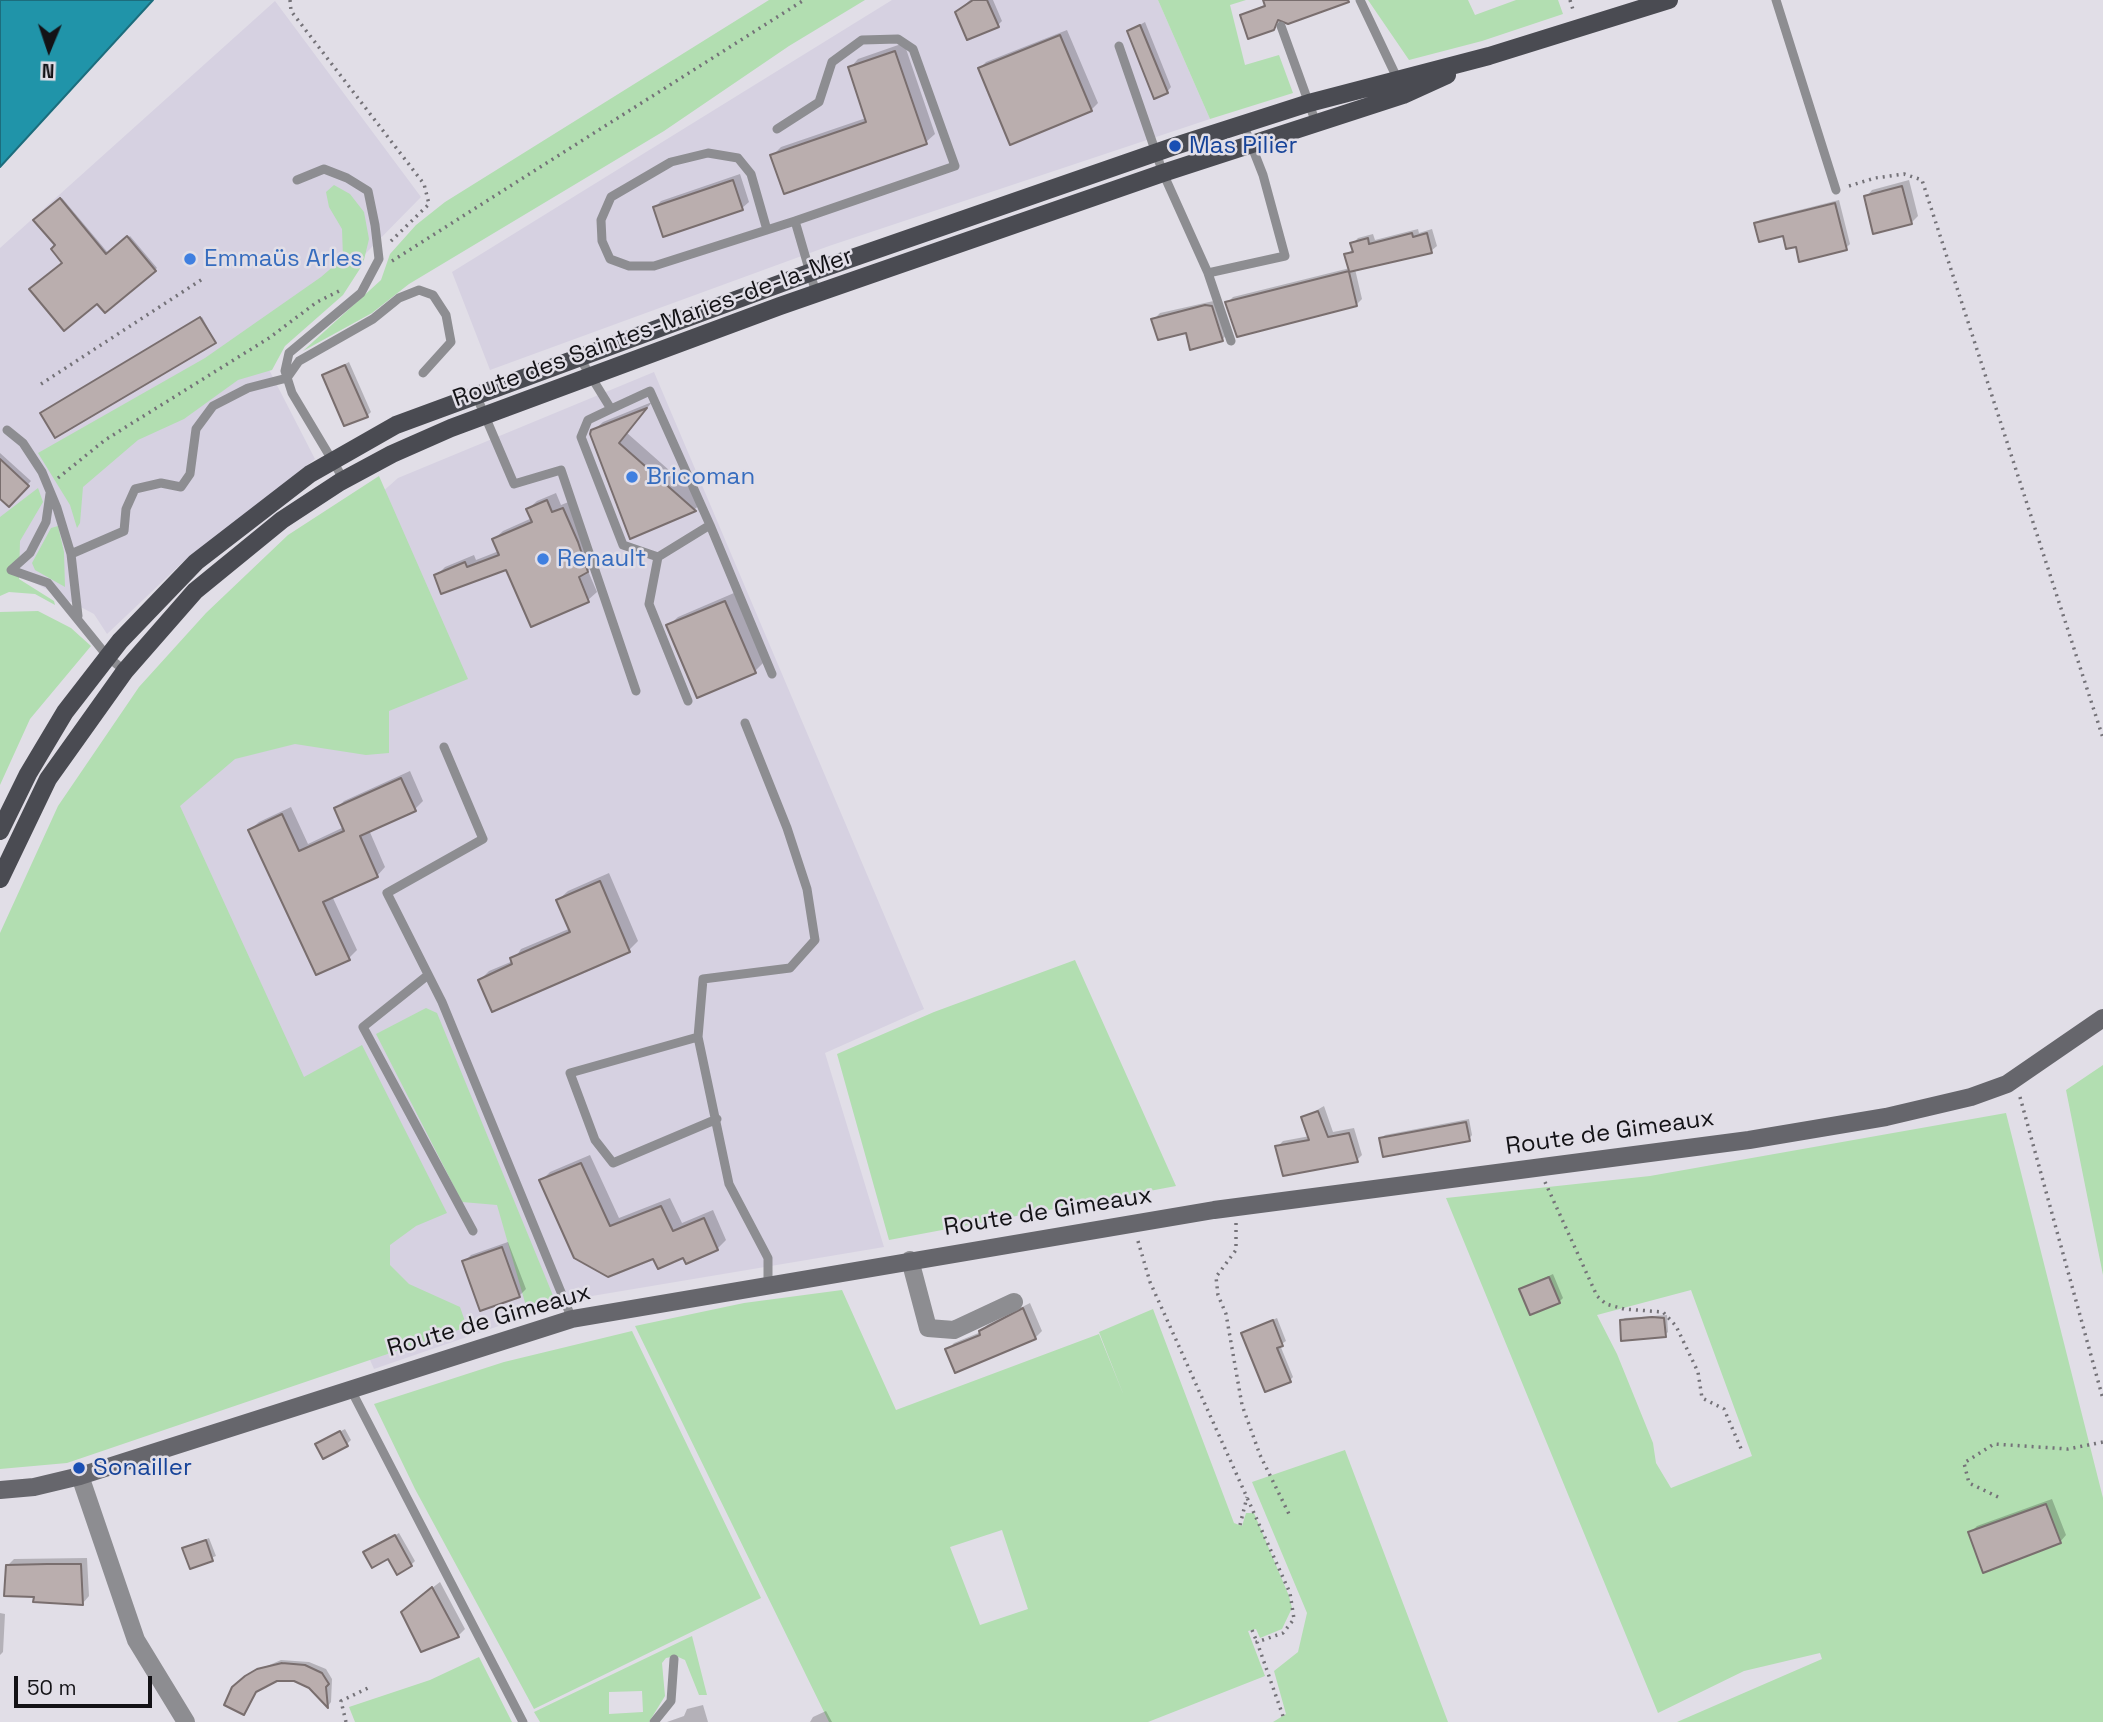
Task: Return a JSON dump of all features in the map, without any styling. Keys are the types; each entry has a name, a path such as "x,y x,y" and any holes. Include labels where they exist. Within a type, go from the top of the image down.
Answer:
{"main road":[{"name":"Route des Saintes-Maries-de-la-Mer","path":"0,879 48,779 125,671 194,591 282,520 344,480 392,454 484,415 816,293 1021,221 1316,123 1400,87 1670,0"},
{"name":"Route des Saintes-Maries-de-la-Mer","path":"0,831 28,774 65,712 108,657 196,562 246,521 333,461 396,425 808,273 1156,152 1309,103 1400,87"}],"street":[{"name":"Route de Gimeaux","path":"0,1490 34,1487 80,1476 572,1319 768,1283 1236,1207 1538,1168 1886,1117 1971,1097 2015,1078 2103,1018"},
{"path":"910,1260 928,1328 954,1330 1014,1302"},
{"path":"80,1476 136,1640 186,1722"}],"lane":[{"path":"1360,0 1400,87"},
{"path":"1776,0 1836,190"},
{"path":"1281,26 1316,123"},
{"path":"767,230 751,174 738,158 708,152 671,162 611,197 601,220 602,241 610,259 629,266 654,266 767,230 795,221 955,166 913,49 898,39 862,40 832,62 819,102 777,129"},
{"path":"1119,46 1163,173 1208,273 1231,341"},
{"path":"1208,273 1285,256 1263,175 1243,124"},
{"path":"297,180 324,169 347,178 368,191 378,255 361,293 289,353 285,371 292,393 344,480"},
{"path":"1015,201 1021,221"},
{"path":"795,221 816,293"},
{"path":"71,554 124,531 126,509 135,489 161,483 181,486 190,474 196,429 213,406 248,388 287,378 299,360 373,319 400,298 419,290 433,295 446,314 451,342 423,373"},
{"path":"579,357 611,409"},
{"path":"710,525 658,556 623,545 581,437 588,420 650,391 710,525 772,674"},
{"path":"476,395 514,484 561,470 636,691"},
{"path":"7,430 29,453 42,472 71,554 78,618"},
{"path":"50,494 46,522 30,553 11,570 47,583 108,657 125,671"},
{"path":"658,556 649,604 688,701"},
{"path":"744,723 787,828 807,889 815,940 790,968 703,979 698,1037 729,1184 768,1258 768,1283"},
{"path":"444,747 483,839 387,893 428,975 572,1319"},
{"path":"428,975 363,1027 473,1231"},
{"path":"698,1037 570,1073 595,1140 613,1163 717,1119"},
{"path":"350,1388 523,1722"},
{"path":"654,1722 671,1701 674,1659"}],"path":[{"path":"290,0 291,11 424,184 429,204 378,255"},
{"path":"406,252 804,0"},
{"path":"1836,190 1875,178 1904,174 1922,180 2103,738"},
{"path":"41,384 204,278"},
{"path":"65,470 105,440 269,338"},
{"path":"2015,1078 2103,1399"},
{"path":"1538,1168 1597,1296 1606,1304 1624,1309 1663,1312 1676,1326 1698,1372 1702,1398 1724,1409 1742,1451"},
{"path":"1236,1207 1236,1251 1216,1277 1219,1295 1226,1314 1241,1405 1260,1455 1289,1514"},
{"path":"1133,1223 1150,1282 1248,1496 1295,1611 1294,1619 1283,1633 1257,1642"},
{"path":"1998,1497 1969,1483 1964,1463 1994,1444 2068,1449 2103,1442"},
{"path":"1240,1525 1248,1496"},
{"path":"1252,1630 1283,1716"},
{"path":"346,1722 341,1702 368,1688"}],"shaded area":[{"path":"892,0 1158,0 1210,119 829,246 490,370 452,272"},
{"path":"275,1 421,197 263,358 315,459 183,562 107,634 94,614 0,565 0,248"},
{"path":"654,372 924,1009 825,1053 884,1247 580,1298 374,1369 262,1111 138,709 398,478"}],"green space":[{"path":"769,0 865,0 789,46 664,131 409,284 372,313 303,351 381,280 390,254 416,225 445,202"},
{"path":"1158,0 1246,0 1230,5 1245,65 1279,55 1293,93 1210,119"},
{"path":"1368,0 1468,0 1475,15 1516,0 1558,0 1563,14 1482,41 1409,60"},
{"path":"334,185 350,194 364,212 369,239 363,264 343,295 285,346 272,370 238,380 184,419 138,440 83,487 80,523 77,528 70,505 38,453 205,358 321,277 343,258 342,229 329,207 326,192"},
{"path":"379,476 468,679 389,711 389,753 366,755 295,744 235,759 180,806 304,1077 362,1045 447,1213 416,1226 390,1245 390,1265 409,1284 460,1307 467,1327 67,1463 0,1469 0,933 58,806 139,687 206,613 288,535"},
{"path":"38,488 43,502 20,541 19,579 54,601 55,605 35,594 9,592 0,596 0,517"},
{"path":"58,526 64,552 65,587 35,570 32,563 51,528"},
{"path":"38,611 71,628 91,646 30,719 0,785 0,612"},
{"path":"1075,960 1176,1186 889,1240 837,1054 934,1012"},
{"path":"426,1008 437,1013 554,1298 549,1306 528,1313 497,1205 462,1202 376,1034"},
{"path":"2103,1065 2103,1275 2066,1090"},
{"path":"2006,1113 2103,1498 2103,1722 1677,1722 1822,1659 1820,1653 1744,1671 1658,1713 1446,1198 1650,1176","holes":["1691,1290 1752,1456 1671,1488 1656,1463 1653,1443 1617,1354 1597,1315"]},
{"path":"842,1290 896,1410 1099,1334 1124,1396 1099,1332 1153,1309 1234,1523 1242,1526 1246,1513 1254,1513 1289,1596 1292,1608 1282,1629 1260,1638 1256,1629 1248,1631 1265,1676 1148,1722 829,1722 635,1326 744,1303","holes":["1002,1530 1028,1609 980,1625 950,1547"]},
{"path":"632,1331 761,1598 534,1709 415,1489 374,1404 504,1362"},
{"path":"1345,1450 1448,1722 1273,1722 1286,1714 1274,1671 1298,1652 1307,1613 1252,1482"},
{"path":"692,1636 707,1695 699,1695 685,1660 676,1656 666,1658 662,1663 665,1696 649,1722 540,1722 534,1712","holes":["642,1691 643,1712 609,1714 609,1692"]},
{"path":"479,1657 512,1722 355,1722 349,1707 430,1680"}],"water":[{"path":"0,0 153,0 0,167"}],"building":[{"path":"973,0 987,0 999,27 967,40 955,12"},
{"path":"1263,0 1349,2 1288,24 1278,20 1274,30 1248,39 1240,15 1265,6"},
{"path":"1140,25 1168,93 1154,99 1127,31"},
{"path":"1060,35 1092,111 1010,145 978,68"},
{"path":"895,51 927,144 784,194 770,155 866,122 848,67"},
{"path":"733,180 743,210 663,237 653,207"},
{"path":"1902,186 1912,224 1873,234 1864,196"},
{"path":"60,198 106,254 127,236 156,271 105,313 97,304 64,331 29,289 62,263 51,249 55,245 33,220"},
{"path":"1835,203 1847,250 1799,262 1796,247 1786,249 1783,236 1759,242 1754,223"},
{"path":"1412,233 1413,237 1427,233 1432,253 1349,272 1357,306 1237,337 1225,302 1349,271 1344,254 1353,252 1350,243 1368,238 1369,244"},
{"path":"1205,305 1212,306 1223,341 1190,350 1186,333 1158,340 1151,319"},
{"path":"200,317 216,343 55,438 40,413"},
{"path":"345,365 368,417 344,426 322,375"},
{"name":"Bricoman","path":"647,408 619,443 696,511 630,539 590,434 591,430"},
{"path":"0,459 29,486 9,507 0,499"},
{"path":"547,500 552,512 563,508 578,542 588,572 579,577 589,602 531,627 506,570 441,594 434,575 465,562 467,567 499,555 492,539 532,522 526,509"},
{"path":"725,601 756,673 697,698 666,625"},
{"path":"401,778 416,811 360,836 378,877 323,902 350,960 316,975 248,830 282,814 299,851 344,831 334,808"},
{"path":"600,881 630,952 492,1012 478,980 512,964 510,958 570,932 556,900"},
{"path":"1318,1111 1328,1137 1349,1133 1358,1162 1283,1176 1275,1146 1309,1140 1301,1117"},
{"path":"1466,1122 1470,1141 1383,1157 1379,1138"},
{"path":"581,1163 610,1226 661,1206 673,1231 704,1218 718,1250 686,1264 683,1258 658,1269 653,1259 608,1277 574,1258 539,1180"},
{"path":"502,1247 520,1297 480,1311 462,1261"},
{"path":"1549,1277 1560,1303 1530,1315 1519,1289"},
{"path":"1023,1308 1036,1339 955,1373 945,1349 980,1335 979,1331"},
{"path":"1664,1318 1666,1337 1621,1341 1620,1320"},
{"path":"1273,1320 1283,1346 1277,1348 1291,1382 1265,1392 1241,1333"},
{"path":"340,1431 348,1446 323,1459 315,1444"},
{"path":"2046,1504 2061,1543 1983,1573 1968,1532"},
{"path":"395,1535 412,1566 397,1575 388,1559 372,1568 363,1552"},
{"path":"206,1540 213,1561 190,1569 182,1548"},
{"path":"81,1564 83,1605 33,1602 34,1597 4,1596 6,1565"},
{"path":"432,1587 459,1637 421,1652 401,1612"},
{"path":"282,1663 305,1665 322,1673 329,1684 326,1687 328,1708 309,1688 294,1681 277,1681 256,1692 244,1715 224,1705 232,1687 245,1676 257,1669"}],"place":[{"name":"Mas Pilier","path":"1175,146"},
{"name":"Emmaüs Arles","path":"190,259"},
{"name":"Bricoman","path":"632,477"},
{"name":"Renault","path":"543,559"},
{"name":"Sonailler","path":"79,1468"}]}
